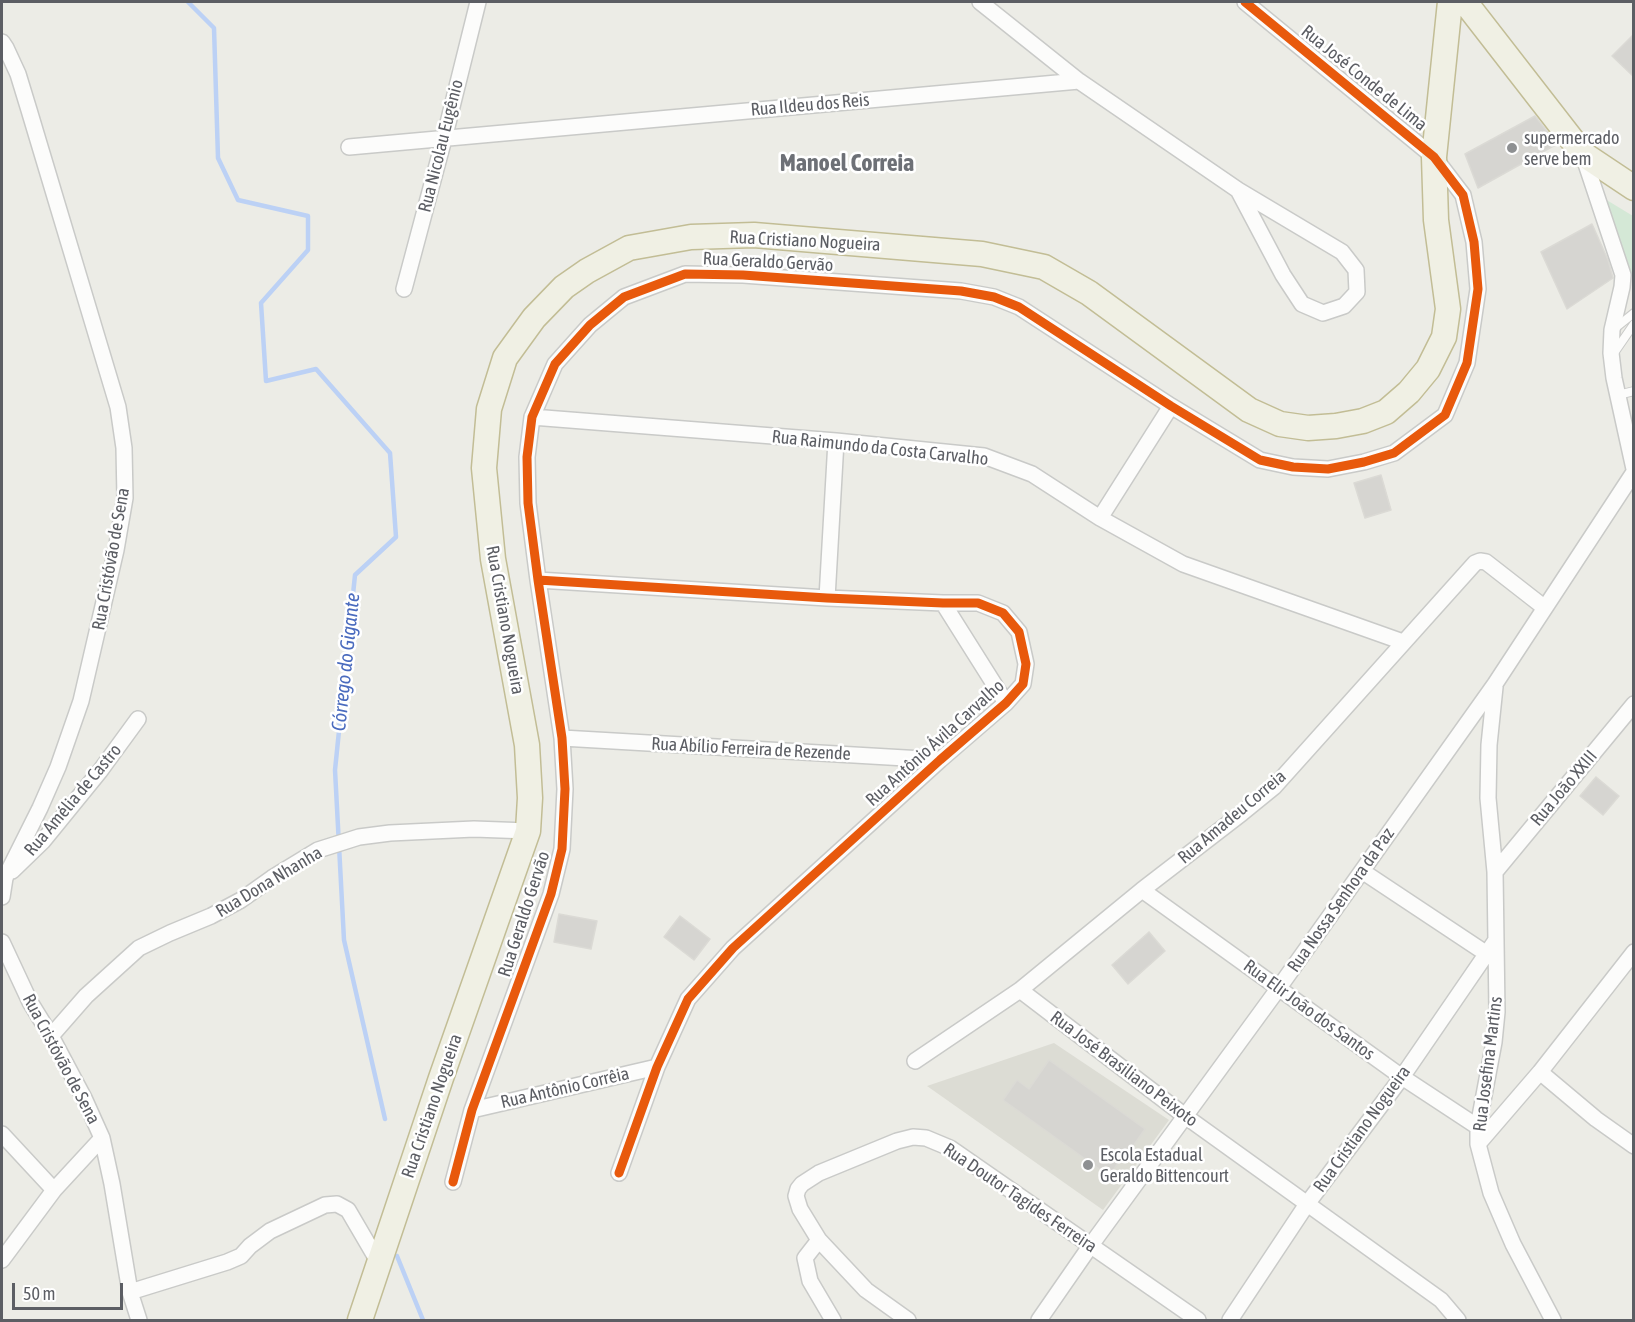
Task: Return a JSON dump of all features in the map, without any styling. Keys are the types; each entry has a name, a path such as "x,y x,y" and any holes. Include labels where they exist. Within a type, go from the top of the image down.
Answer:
{"highway":[{"name":"Rua Cristiano Nogueira","path":"360,1320 441,1078 528,831 530,798 527,745 493,559 484,468 489,409 505,358 534,318 564,287 587,271 629,248 691,237 754,234 982,254 1044,267 1089,293 1250,410 1280,424 1308,428 1363,421 1386,412 1409,392 1428,369 1444,337 1448,309 1436,220 1434,157 1449,2"},
{"path":"1445,38 1471,10 1583,154 1634,188"}],"street":[{"name":"Rua Nicolau Eugênio","path":"404,289 477,2"},
{"path":"980,2 1079,81 1238,190 1342,252 1356,270 1357,292 1344,306 1323,313 1302,304 1283,275 1238,190"},
{"name":"Rua José Conde de Lima","path":"1245,2 1434,157"},
{"name":"Rua Cristóvão de Sena","path":"2,42 18,74 118,407 124,448 125,498 116,550 81,701 58,767 40,808 3,877 2,897"},
{"name":"Rua Ildeu dos Reis","path":"349,147 1079,81"},
{"path":"1583,154 1623,275 1618,334 1611,357 1634,470"},
{"name":"Rua Geraldo Gervão","path":"453,1182 472,1110 551,894 562,849 566,789 562,738 528,503 527,457 532,417 555,364 590,325 624,297 685,274 755,276 961,291 994,297 1019,306 1171,406 1260,460 1293,467 1328,469 1364,462 1394,453 1445,415 1467,363 1478,289 1474,242 1463,195 1434,157"},
{"path":"1100,518 1171,406"},
{"name":"Rua Raimundo da Costa Carvalho","path":"532,417 836,441 984,456 1032,474 1100,518 1183,564 1403,642"},
{"path":"827,598 836,441"},
{"name":"Rua Nossa Senhora da Paz","path":"1039,1320 1496,684 1634,470"},
{"name":"Rua Amadeu Correia","path":"915,1061 1020,990 1142,890 1274,787 1475,563 1486,562 1545,608"},
{"name":"Rua Antônio Ávila Carvalho","path":"538,580 827,598 978,603 1003,613 1019,632 1026,664 1023,684 1006,703 733,948 688,999 657,1067 619,1173"},
{"path":"943,603 1006,703"},
{"name":"Rua Josefina Martins","path":"1496,684 1489,746 1488,798 1495,872 1497,1012 1494,1042 1478,1127 1478,1144 1491,1193 1513,1244 1553,1320"},
{"name":"Rua João XXIII","path":"1495,872 1632,709"},
{"name":"Rua Amélia de Castro","path":"3,877 43,841 100,771 138,719"},
{"name":"Rua Abílio Ferreira de Rezende","path":"562,738 940,760"},
{"name":"Rua Dona Nhanha","path":"51,1036 86,996 139,948 221,911 318,850 359,837 418,831 474,829 528,831"},
{"path":"1362,871 1487,954"},
{"name":"Rua Elir João dos Santos","path":"1142,890 1402,1077 1478,1127"},
{"name":"Rua Cristiano Nogueira","path":"1230,1320 1307,1203 1402,1077 1496,940"},
{"name":"Rua Cristóvão de Sena","path":"2,942 30,1002 84,1098 102,1138 130,1292 139,1320"},
{"path":"1478,1144 1540,1072 1634,952"},
{"name":"Rua José Brasiliano Peixoto","path":"1020,990 1185,1116 1442,1300 1458,1320"},
{"name":"Rua Antônio Corrêia","path":"472,1110 657,1067"},
{"path":"1540,1072 1596,1119 1634,1146"},
{"path":"2,1134 54,1190"},
{"name":"Rua Doutor Tagides Ferreira","path":"819,1240 800,1209 796,1196 798,1190 808,1179 897,1141 913,1137 926,1138 950,1148 1198,1320"},
{"path":"2,1260 54,1190 102,1138"},
{"path":"130,1292 242,1256 250,1246 270,1231 325,1205 337,1204 348,1210 379,1263"},
{"path":"833,1320 810,1281 805,1258 819,1240 866,1290 908,1320"}],"lane":[{"path":"1618,334 1634,313"},
{"path":"1618,334 1634,324"},
{"path":"1618,334 1634,336"},
{"path":"1618,395 1634,391"}],"shaded area":[{"name":"Escola Estadual Geraldo Bittencourt","path":"1054,1043 1169,1120 1103,1210 927,1086"}],"green space":[{"path":"1605,199 1633,216 1633,276 1628,275"}],"building":[{"path":"1634,34 1634,77 1612,56"},
{"name":"supermercado serve bem","path":"1535,116 1557,144 1478,188 1465,154"},
{"path":"1592,224 1608,260 1613,278 1567,309 1541,252"},
{"path":"1381,475 1391,510 1365,518 1354,483"},
{"path":"1596,777 1619,796 1603,815 1580,796"},
{"path":"559,914 597,921 591,949 554,942"},
{"path":"680,916 710,939 694,960 664,937"},
{"path":"1149,932 1165,951 1128,984 1112,965"},
{"path":"1049,1060 1145,1129 1109,1176 1003,1100 1017,1080 1029,1089"}],"waterway":[{"name":"Córrego do Gigante","path":"188,2 214,28 218,158 238,200 308,216 308,250 261,303 266,381 316,369 390,453 396,537 355,575 335,770 344,940 385,1119"},
{"name":"Córrego do Gigante","path":"397,1256 423,1320"}],"cycle path":[{"path":"453,1182 472,1110 551,894 562,849 565,789 562,738 528,503 527,457 532,417 555,364 590,325 624,297 685,274 743,275 961,291 994,297 1019,307 1171,406 1260,460 1293,467 1328,469 1394,453 1445,415 1467,363 1478,289 1474,242 1463,195 1434,157 1245,2"},
{"path":"538,580 827,598 978,603 1003,613 1019,632 1026,664 1023,684 1006,703 733,948 688,999 657,1067 619,1173"}],"place":[{"name":"supermercado serve bem","path":"1512,148"},
{"name":"Escola Estadual Geraldo Bittencourt","path":"1088,1165"}],"district":[{"name":"Manoel Correia","path":"847,163"}]}
